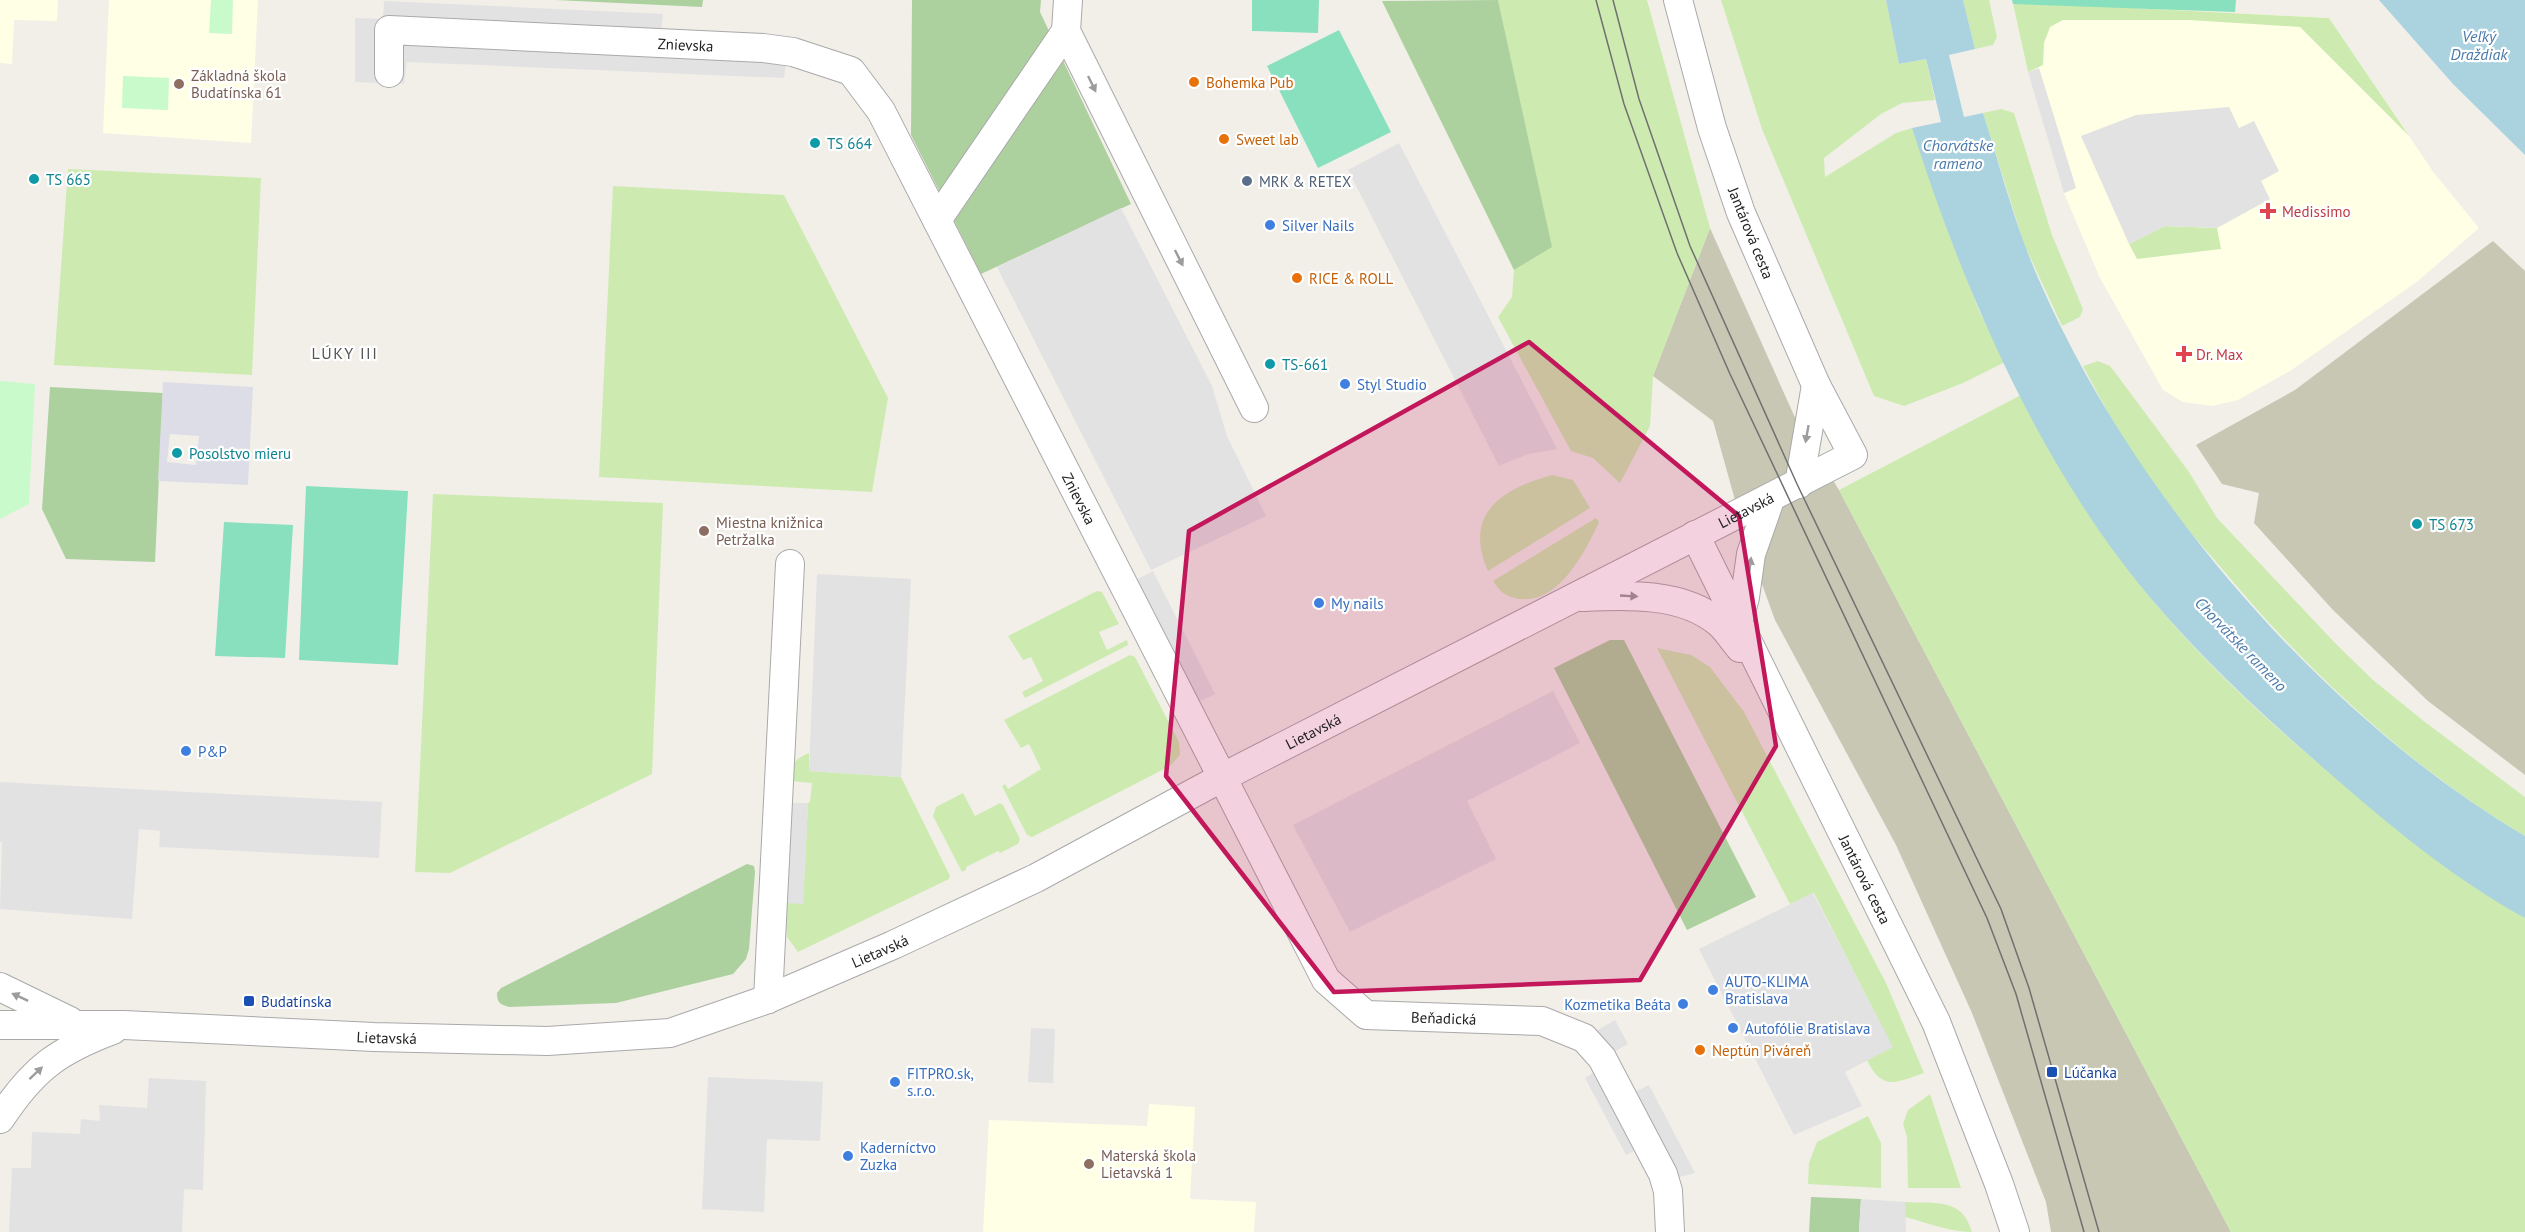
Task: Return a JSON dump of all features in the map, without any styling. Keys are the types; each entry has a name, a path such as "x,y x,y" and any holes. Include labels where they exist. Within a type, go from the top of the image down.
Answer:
{"street":[{"path":"1068,0 1066,31 1254,408"},
{"name":"Jantárová cesta","path":"1678,0 1712,128 1741,213 1816,385 1853,455"},
{"name":"Znievska","path":"389,73 389,30 763,48 793,52 851,71 881,111 1223,777"},
{"path":"937,220 1066,31"},
{"path":"1799,483 1816,385"},
{"name":"Lietavská","path":"0,1025 124,1025 374,1037 547,1041 669,1033 768,999 893,945 1036,878 1223,777 1570,597 1853,455"},
{"path":"1738,623 1745,597 1751,554 1771,497"},
{"name":"Jantárová cesta","path":"1695,535 1936,1022 1999,1184 2015,1232"},
{"path":"768,999 790,564"},
{"path":"1570,597 1630,595 1673,602 1698,610 1720,624 1764,678"},
{"name":"Beňadická","path":"1223,777 1326,980 1366,1015 1542,1021 1584,1038 1602,1058 1663,1174 1668,1191 1671,1232"},
{"path":"0,987 77,1025"},
{"path":"0,1119 21,1087 40,1068 86,1040 124,1025"}],"highlighted area":[{"path":"1529,342 1739,516 1776,746 1640,980 1334,992 1166,776 1189,531"}],"shaded area":[{"path":"0,0 58,0 57,21 14,20 12,64 0,63"},
{"name":"Základná škola Budatínska 61","path":"109,0 258,0 251,143 103,133"},
{"path":"384,1 663,14 661,33 786,62 784,78 407,62 404,84 355,82 355,18 383,19"},
{"name":"Medissimo","path":"2038,3 2329,18 2434,173 2479,228 2418,281 2290,371 2238,400 2212,406 2183,402 2163,390 2100,278 2064,193 2076,188 2039,69 2028,72 2013,4"},
{"path":"2039,68 2076,188 2064,193 2028,72"},
{"path":"2229,107 2239,128 2254,121 2279,171 2261,181 2270,199 2217,228 2165,226 2129,244 2081,136 2136,115"},
{"path":"1399,143 1557,449 1528,454 1499,466 1348,170"},
{"path":"1121,208 1212,386 1227,436 1266,516 1151,570 997,267"},
{"path":"1710,228 1797,422 1839,490 2231,1232 2051,1232 2046,1202 1972,1013 1896,845 1775,620 1747,543 1713,421 1653,376"},
{"path":"2493,241 2525,271 2525,775 2428,701 2333,610 2254,523 2259,493 2222,484 2196,445 2295,390"},
{"path":"163,382 253,387 248,485 158,481","holes":["170,434 199,436 196,465 167,462"]},
{"path":"1153,571 1215,694 1197,703 1136,580"},
{"path":"817,574 911,579 901,777 809,771"},
{"path":"1553,691 1580,743 1467,801 1496,859 1350,932 1293,825"},
{"path":"0,782 382,802 379,858 159,847 160,831 139,829 132,919 0,909 2,842 0,842"},
{"path":"789,803 808,803 803,904 784,903"},
{"path":"1813,893 1893,1047 1845,1072 1862,1106 1794,1135 1699,949"},
{"path":"1615,1020 1628,1044 1612,1053 1596,1031"},
{"path":"1031,1028 1055,1029 1053,1083 1028,1082"},
{"path":"1593,1073 1634,1151 1626,1155 1585,1078"},
{"path":"708,1077 823,1082 820,1141 767,1139 764,1212 702,1209"},
{"path":"149,1078 206,1081 203,1190 184,1189 182,1232 9,1232 12,1168 31,1168 32,1132 80,1134 81,1119 100,1121 99,1105 147,1108"},
{"path":"1649,1085 1695,1173 1676,1178 1633,1093"},
{"name":"Materská škola Lietavská 1","path":"1149,1104 1195,1107 1190,1199 1256,1202 1254,1232 983,1232 989,1120 1147,1126"},
{"path":"1861,1199 1905,1202 1906,1232 1859,1232"}],"green space":[{"path":"211,0 233,0 232,34 209,33"},
{"path":"555,0 703,0 702,7"},
{"path":"912,0 1041,0 1040,12 1131,204 981,274 911,135"},
{"path":"1252,0 1319,0 1318,33 1252,31"},
{"path":"1498,0 1647,0 1710,228 1653,376 1650,426 1620,483 1593,458 1571,451 1498,317 1512,297 1514,270 1551,247"},
{"path":"1498,0 1552,247 1514,270 1382,1"},
{"path":"1721,0 1886,0 1899,64 1926,59 1935,100 1902,103 1881,114 1824,158 1825,177 1896,133 1912,128 1979,311 2005,362 1963,383 1904,406 1874,396 1762,129"},
{"path":"1963,0 1989,0 1997,37 1993,45 1975,49"},
{"path":"2012,0 2236,0 2235,12 2013,4"},
{"path":"2038,3 2329,18 2409,136 2300,27 2190,20 2063,20 2050,27 2044,43 2043,65 2028,72 2013,4"},
{"path":"1339,30 1391,132 1318,168 1267,66"},
{"path":"123,76 169,78 168,110 122,108"},
{"path":"2001,109 2014,113 2052,235 2083,309 2080,317 2062,326 2024,244 1983,113"},
{"path":"68,169 261,178 252,375 54,365"},
{"path":"613,186 784,195 888,398 872,492 599,477"},
{"path":"2165,226 2217,228 2221,249 2137,259 2129,244"},
{"path":"2098,361 2110,366 2117,375 2189,472 2217,518 2336,644 2373,680 2525,797 2525,836 2481,809 2399,747 2322,678 2251,603 2174,512 2129,448 2083,366"},
{"path":"0,381 35,384 29,504 0,519"},
{"path":"50,387 163,393 155,562 66,559 42,509"},
{"path":"2021,395 2045,441 2100,531 2156,605 2211,665 2301,749 2422,848 2525,918 2525,1232 2231,1232 1839,490"},
{"path":"1552,475 1573,480 1590,508 1488,571 1481,551 1480,534 1484,519 1492,507 1503,496 1517,488"},
{"path":"306,486 408,491 398,665 299,660"},
{"path":"433,494 663,503 652,774 450,873 415,872"},
{"path":"1596,518 1599,522 1578,561 1558,585 1546,593 1533,598 1514,598 1504,593 1493,581"},
{"path":"224,522 293,525 285,658 215,656"},
{"path":"1097,591 1102,592 1119,624 1099,632 1107,650 1127,640 1128,645 1025,698 1022,692 1043,681 1031,657 1023,660 1008,636"},
{"path":"1610,640 1624,640 1756,897 1687,930 1554,668"},
{"path":"1657,648 1691,655 1710,667 1744,712 1886,983 1924,1073 1905,1080 1890,1082 1878,1077 1873,1070 1867,1060 1892,1047 1814,893 1790,904"},
{"path":"1130,655 1135,657 1179,742 1180,755 1170,766 1032,837 1027,835 1002,786 1005,784 1008,789 1041,769 1029,744 1021,748 1004,720"},
{"path":"809,753 809,771 901,777 950,876 949,879 798,952 787,937 784,903 803,903 808,803 812,783 790,781 794,763"},
{"path":"963,793 975,816 1000,803 1003,805 1020,839 1018,844 966,867 966,870 962,872 933,816 936,807"},
{"path":"747,864 754,866 755,872 749,949 746,959 733,974 616,1003 509,1007 498,1001 497,993 501,988"},
{"path":"1930,1094 1961,1188 1908,1188 1907,1137 1903,1124 1908,1110"},
{"path":"1868,1116 1881,1143 1881,1188 1808,1184 1809,1163 1817,1142"},
{"path":"1811,1197 1861,1199 1859,1232 1809,1232"},
{"path":"1905,1202 1937,1203 1955,1208 1968,1221 1972,1232 1947,1229 1905,1217"}],"water":[{"name":"Chorvátske rameno","path":"1886,0 1963,0 1975,49 1949,55 1964,117 1983,113 2030,260 2079,361 2126,441 2181,519 2241,594 2307,664 2377,729 2450,787 2525,836 2525,918 2470,885 2418,847 2269,720 2174,625 2131,574 2095,524 2061,472 2031,417 1976,303 1931,186 1912,128 1941,122 1926,59 1899,64"},
{"name":"Veľký Draždiak","path":"2379,0 2525,0 2525,155 2453,84"}],"tram line":[{"path":"1596,0 1624,104 1677,253 1730,374 1987,918 2016,994 2084,1232"},
{"path":"1613,0 1639,99 1690,246 1797,484 2001,909 2029,988 2099,1232"}],"place":[{"name":"Bohemka Pub","path":"1194,82"},
{"name":"Základná škola Budatínska 61","path":"179,84"},
{"name":"Sweet lab","path":"1224,139"},
{"name":"TS 664","path":"815,143"},
{"name":"TS 665","path":"34,179"},
{"name":"MRK & RETEX","path":"1247,181"},
{"name":"Medissimo","path":"2268,211"},
{"name":"Silver Nails","path":"1270,225"},
{"name":"RICE & ROLL","path":"1297,278"},
{"name":"Dr. Max","path":"2184,354"},
{"name":"TS-661","path":"1270,364"},
{"name":"Styl Studio","path":"1345,384"},
{"name":"Posolstvo mieru","path":"177,453"},
{"name":"TS 673","path":"2417,524"},
{"name":"Miestna knižnica Petržalka","path":"704,531"},
{"name":"My nails","path":"1319,603"},
{"name":"P&P","path":"186,751"},
{"name":"AUTO-KLIMA Bratislava","path":"1713,990"},
{"name":"Budatínska","path":"249,1001"},
{"name":"Kozmetika Beáta","path":"1683,1004"},
{"name":"Autofólie Bratislava","path":"1733,1028"},
{"name":"Neptún Piváreň","path":"1700,1050"},
{"name":"Lúčanka","path":"2052,1072"},
{"name":"FITPRO.sk, s.r.o.","path":"895,1082"},
{"name":"Kaderníctvo Zuzka","path":"848,1156"},
{"name":"Materská škola Lietavská 1","path":"1089,1164"}],"district":[{"name":"LÚKY III","path":"345,353"}]}
